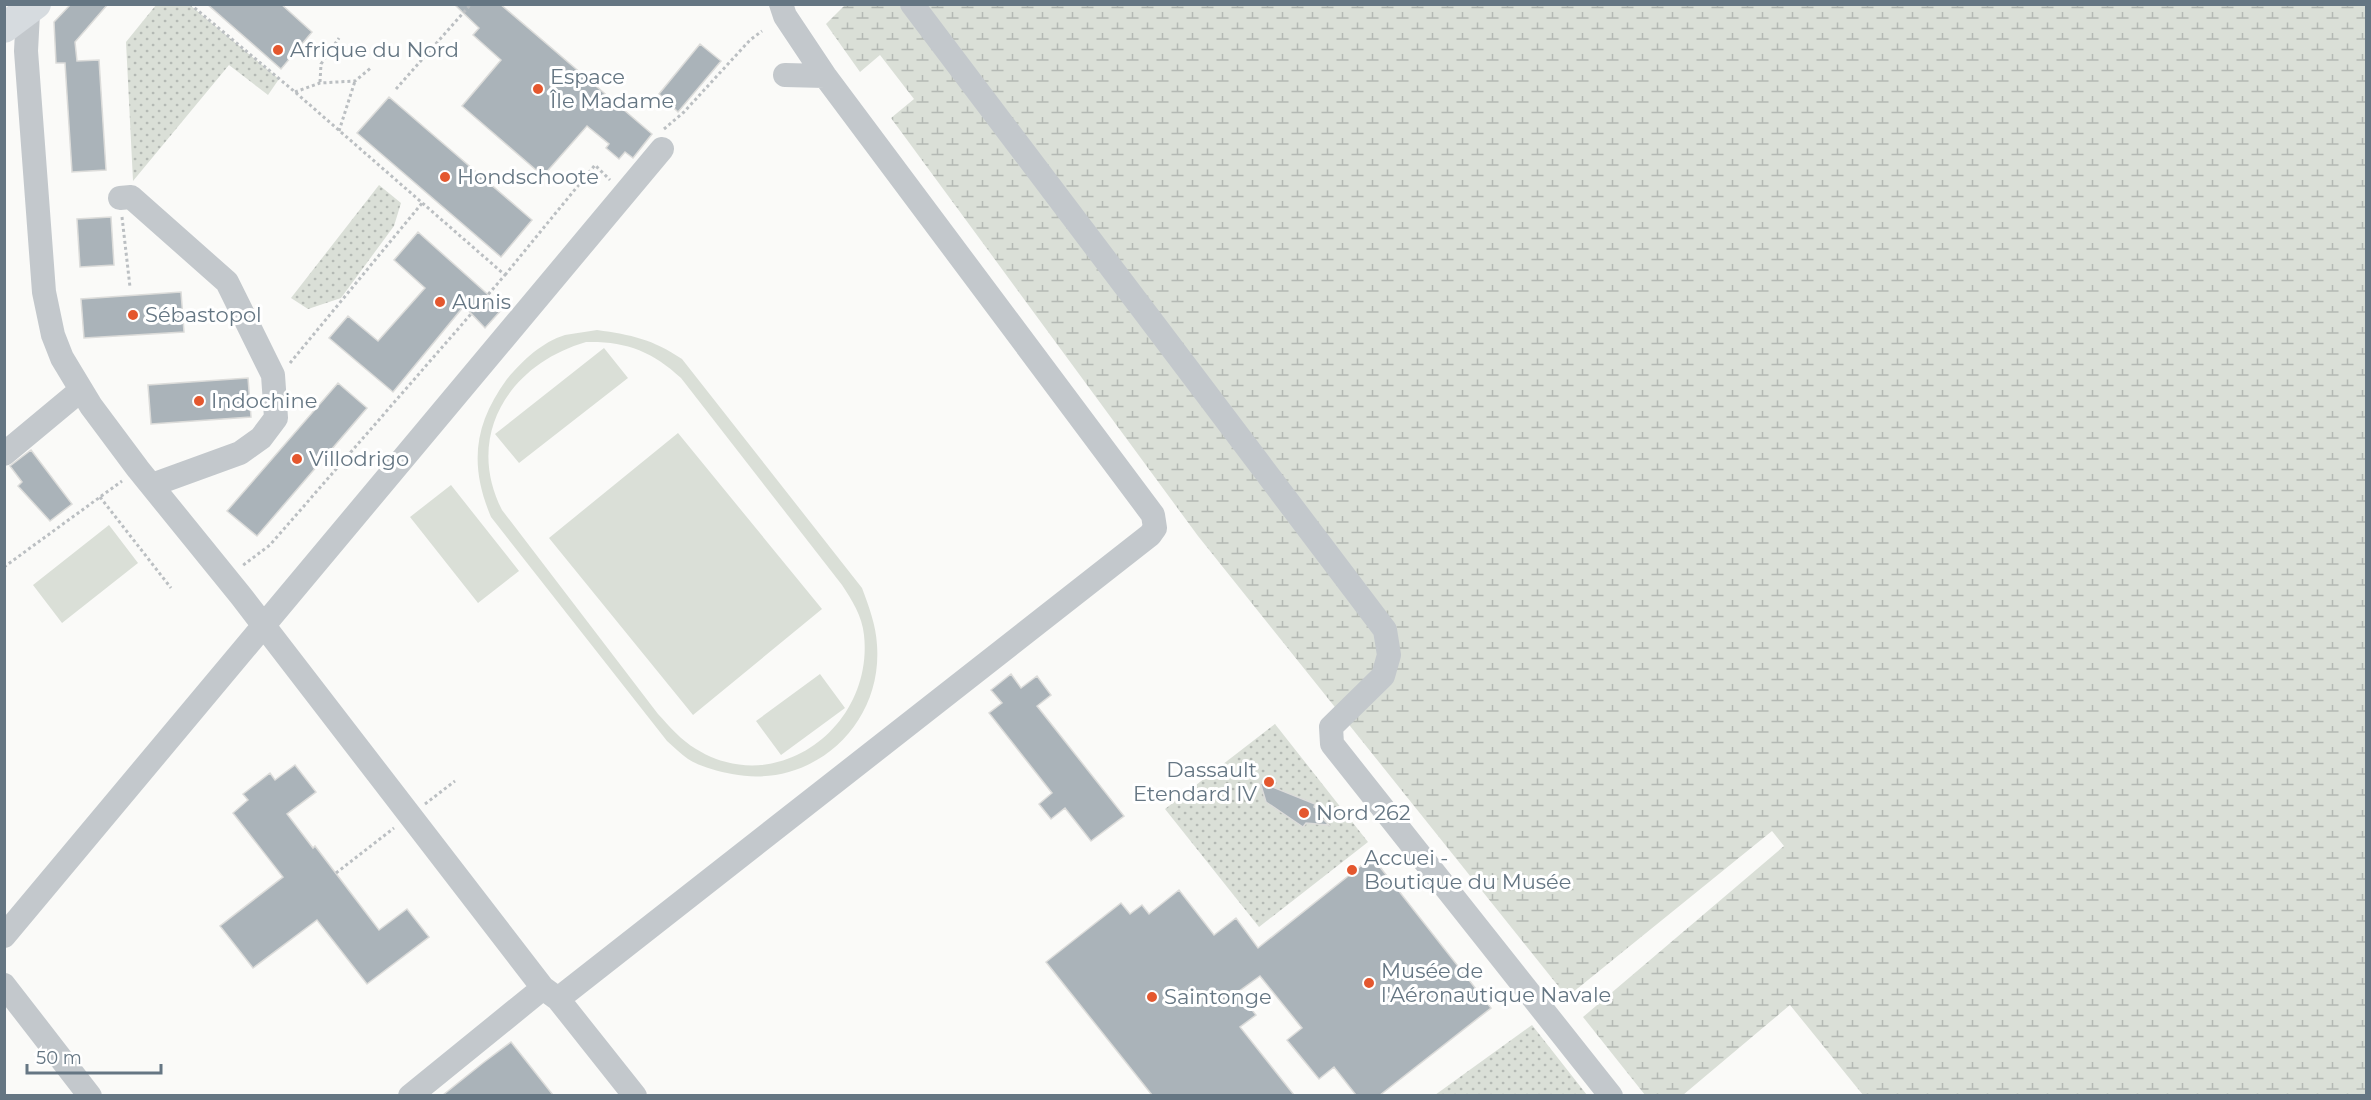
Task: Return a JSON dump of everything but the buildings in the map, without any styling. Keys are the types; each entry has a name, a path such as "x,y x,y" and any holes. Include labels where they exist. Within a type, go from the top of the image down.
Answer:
{"street":[{"path":"410,1095 550,993 959,686 1150,535 1155,528 1153,515 825,76 785,16 781,4"},
{"path":"912,4 1385,630 1389,655 1383,676 1331,727 1332,744 1611,1095"},
{"path":"23,15 44,292 53,335 62,358 81,390 145,477 550,993 634,1095"},
{"path":"785,75 825,76"},
{"path":"4,936 662,149"},
{"path":"120,198 131,197 227,282 273,375 276,418 261,438 240,453 145,477"},
{"path":"4,454 81,390"},
{"path":"4,985 90,1095"}],"path":[{"path":"190,4 423,202 505,275 270,545 226,578"},
{"path":"396,89 471,4"},
{"path":"320,83 321,63 339,38"},
{"path":"295,92 320,83 355,81 372,68"},
{"path":"339,131 355,81"},
{"path":"120,198 130,287"},
{"path":"273,375 290,363 423,202"},
{"path":"4,567 99,497 145,477"},
{"path":"99,497 171,588"}],"green space":[{"path":"846,4 2366,5 2366,1095 1863,1095 1790,1005 1683,1095 1645,1095 1583,1017 1784,846 1772,831 1567,997 1198,536 891,118 914,99 880,55 860,72 826,24"},
{"path":"156,5 190,5 279,79 268,95 229,65 133,181 126,42"},
{"path":"379,185 401,203 394,226 341,298 308,309 291,298"},
{"path":"597,330 641,339 682,359 862,588 875,630 876,674 868,702 855,726 836,746 814,762 789,772 761,776 721,772 685,757 667,741 491,517 480,480 478,445 487,412 496,396 513,372 540,347 565,335","holes":["586,342 626,346 648,354 681,378 842,585 856,608 864,635 863,668 853,699 837,725 814,745 787,759 758,765 727,762 696,749 681,737 658,714 502,510 492,482 488,455 492,430 501,406 516,385 535,367 559,352"]},
{"path":"604,348 628,378 519,463 495,434"},
{"path":"678,433 822,609 693,715 549,538"},
{"path":"451,485 519,571 478,603 410,517"},
{"path":"109,525 138,563 62,623 33,585"},
{"path":"820,674 845,708 781,755 756,721"},
{"path":"1275,724 1368,842 1259,927 1165,809"},
{"path":"1532,1025 1587,1095 1435,1095"}],"place":[{"name":"Afrique du Nord","path":"278,50"},
{"name":"Espace Île Madame","path":"538,89"},
{"name":"Hondschoote","path":"445,177"},
{"name":"Aunis","path":"440,302"},
{"name":"Sébastopol","path":"133,315"},
{"name":"Indochine","path":"199,401"},
{"name":"Villodrigo","path":"297,459"},
{"name":"Dassault Etendard IV","path":"1269,782"},
{"name":"Nord 262","path":"1304,813"},
{"name":"Accuei - Boutique du Musée","path":"1352,870"},
{"name":"Musée de l'Aéronautique Navale","path":"1369,983"},
{"name":"Saintonge","path":"1152,997"}]}
